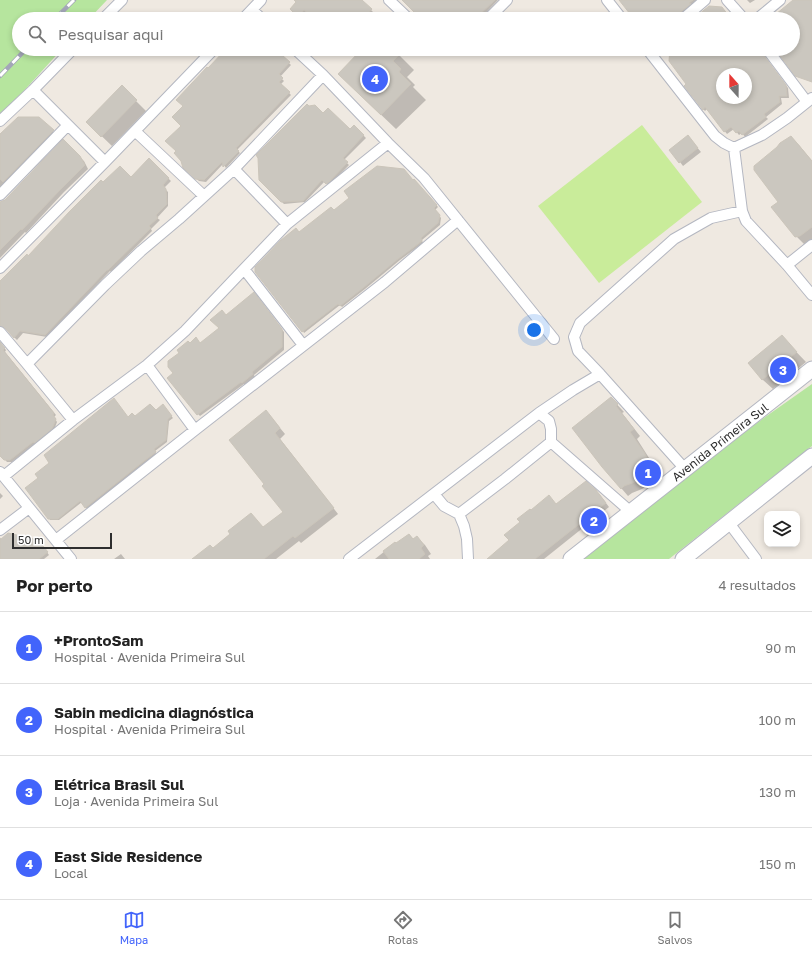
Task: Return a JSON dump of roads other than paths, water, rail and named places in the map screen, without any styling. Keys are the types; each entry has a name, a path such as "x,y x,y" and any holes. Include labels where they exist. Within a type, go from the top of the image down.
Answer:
{"main road":[{"name":"Avenida Primeira Sul","path":"571,559 812,369"},
{"path":"683,559 812,456"}],"street":[{"path":"110,12 122,0"},
{"path":"252,10 261,0"},
{"path":"389,0 402,12"},
{"path":"495,12 507,0"},
{"path":"606,0 616,12"},
{"path":"691,12 706,0"},
{"path":"727,0 738,12"},
{"path":"765,12 780,0"},
{"path":"0,121 66,56"},
{"path":"0,268 207,56"},
{"path":"303,56 324,75 388,143 424,178 554,339"},
{"path":"652,56 715,136 734,148"},
{"path":"734,148 762,135 810,100 773,56"},
{"path":"27,364 104,285 234,169 324,75"},
{"path":"33,90 105,162"},
{"path":"0,195 68,125"},
{"path":"135,131 204,196"},
{"path":"71,559 2,474 147,365 185,332 287,224 388,143"},
{"path":"734,148 742,211 746,221 787,265 812,295"},
{"path":"234,169 287,224"},
{"path":"685,469 578,351 574,337 580,323 674,239 711,218 742,211"},
{"path":"56,540 385,282 458,220"},
{"path":"787,265 812,245"},
{"path":"244,269 304,345"},
{"path":"0,332 73,420"},
{"path":"147,365 195,430"},
{"path":"349,559 539,413 600,374"},
{"path":"539,413 549,421 551,428 551,442 631,512"},
{"path":"459,514 551,442"},
{"path":"434,494 444,506 459,514 467,539 468,559"},
{"path":"0,530 29,508"},
{"path":"729,522 756,559"}],"railway":[{"path":"62,12 74,0"},
{"path":"0,76 19,56"}],"place":[{"name":"East Side Residence","path":"375,79"},
{"name":"Elétrica Brasil Sul","path":"783,370"},
{"name":"+ProntoSam","path":"648,473"},
{"name":"Sabin medicina diagnóstica","path":"594,521"}]}
